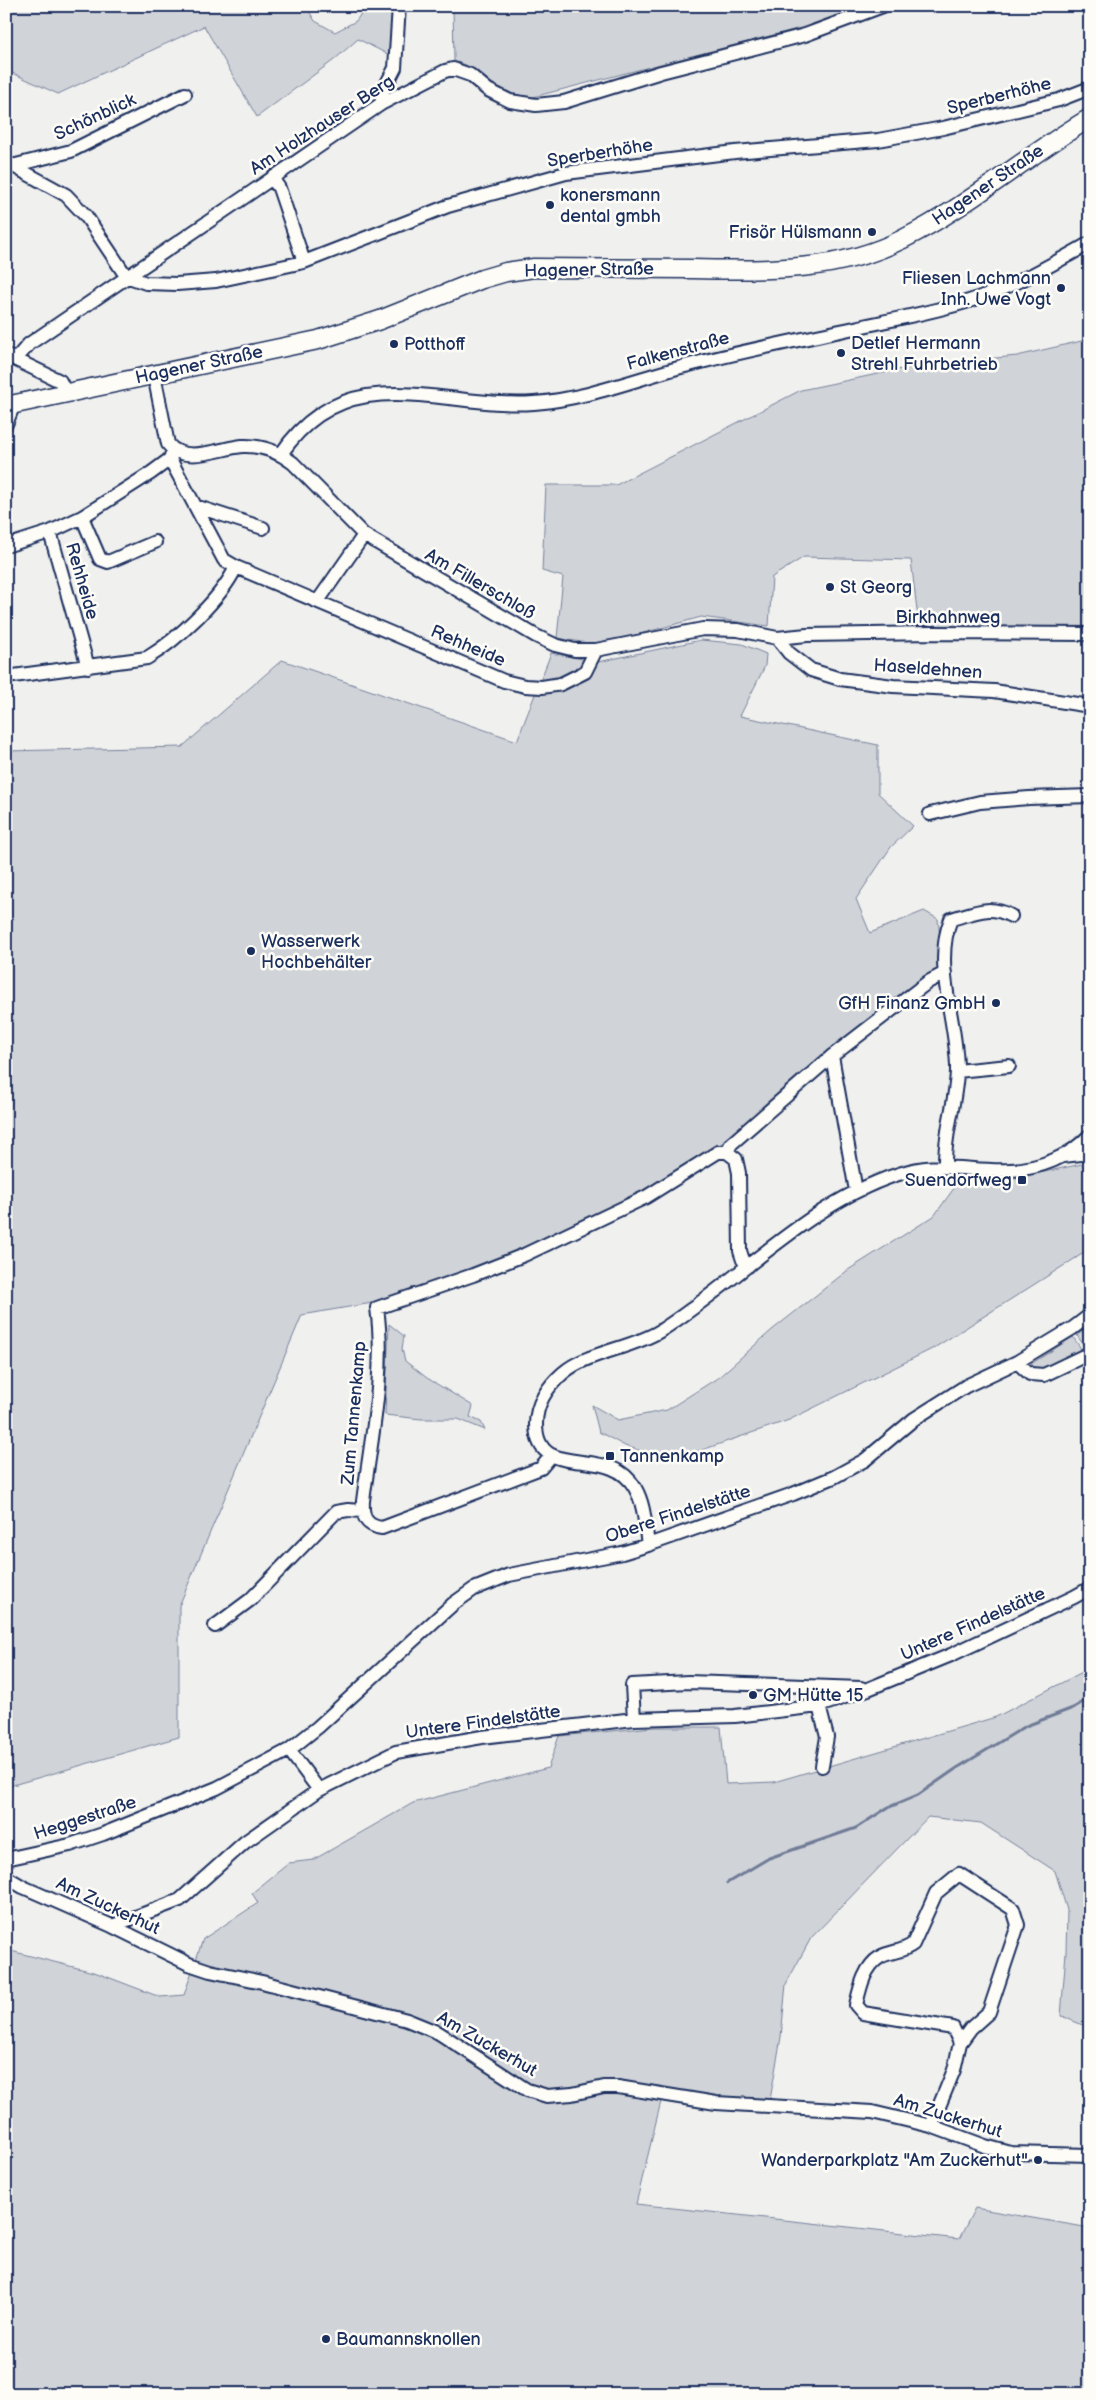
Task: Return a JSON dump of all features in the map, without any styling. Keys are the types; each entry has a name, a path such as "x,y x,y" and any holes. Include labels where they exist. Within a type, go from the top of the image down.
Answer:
{"main road":[{"name":"Hagener Straße","path":"10,405 338,334 380,320 482,279 506,272 542,268 764,270 807,268 853,259 902,240 935,222 1090,118"}],"street":[{"path":"381,104 383,91 395,68 398,6"},
{"name":"Am Holzhauser Berg","path":"11,357 126,276 381,104 453,69 470,75 488,90 510,101 536,105 564,102 661,72 805,34 883,6"},
{"name":"Sperberhöhe","path":"126,276 146,283 216,281 304,262 448,206 566,174 697,156 878,140 943,128 1059,100 1090,88"},
{"name":"Schönblick","path":"11,163 71,151 185,94"},
{"name":"Schönblick","path":"11,163 66,195 86,216 126,276"},
{"path":"272,178 279,188 304,262"},
{"name":"Falkenstraße","path":"281,454 293,436 311,419 333,405 350,400 367,396 404,395 490,404 535,403 585,395 693,364 977,299 1030,278 1090,243"},
{"path":"11,357 60,382 66,393"},
{"path":"6,546 50,532 82,517 113,499 171,454 154,375"},
{"path":"6,424 10,405"},
{"name":"Am Fillerschloß","path":"171,454 198,453 243,446 258,447 281,454 293,463 364,535 536,636 555,645 575,650 596,650 703,629 738,630 777,638 807,635"},
{"name":"Rehheide","path":"171,454 195,506 224,560 236,567 504,681 525,686 542,687 560,684 585,672 596,650"},
{"path":"195,506 263,528"},
{"path":"82,517 100,559 108,562 155,542"},
{"name":"Rehheide","path":"50,532 88,667"},
{"path":"318,601 364,535"},
{"path":"6,677 147,658 161,650 219,596 236,567"},
{"name":"Birkhahnweg","path":"807,635 1090,634"},
{"name":"Haseldehnen","path":"777,638 789,653 811,670 840,679 893,686 994,691 1090,706"},
{"path":"930,814 980,802 1090,796"},
{"path":"945,1166 944,1149 957,1070 944,973 947,930 952,919 986,909 1000,910 1011,916"},
{"name":"Zum Tannenkamp","path":"551,1456 542,1468 382,1528 372,1526 364,1519 362,1511 376,1393 379,1325 377,1308 473,1275 524,1255 646,1197 718,1152 727,1152 730,1144 832,1056 928,982 944,973"},
{"path":"832,1056 856,1191"},
{"path":"957,1070 1009,1066"},
{"path":"648,1546 642,1503 635,1486 622,1473 607,1464 563,1460 551,1456 543,1450 537,1437 536,1422 540,1403 550,1385 565,1371 584,1361 658,1332 821,1213 856,1191 909,1171 945,1166 1010,1170 1044,1164 1063,1156 1090,1135"},
{"path":"727,1152 736,1159 739,1173 740,1251 743,1260 748,1266"},
{"path":"1063,1156 1090,1153"},
{"name":"Obere Findelstätte","path":"177,1804 217,1788 289,1750 318,1727 453,1604 474,1589 509,1575 622,1553 648,1546 783,1498 834,1477 865,1460 914,1420 966,1386 1017,1362 1073,1328 1090,1315"},
{"path":"1017,1362 1030,1374 1044,1375 1090,1353"},
{"path":"215,1626 250,1600 336,1512 348,1510 362,1511"},
{"name":"Untere Findelstätte","path":"112,1926 180,1900 246,1842 319,1790 396,1752 482,1737 634,1719 735,1716 819,1706 868,1689 960,1651 1090,1588"},
{"name":"Untere Findelstätte","path":"634,1719 632,1684 688,1682 868,1689"},
{"path":"819,1706 827,1737 822,1766"},
{"path":"289,1750 319,1790"},
{"name":"Heggestraße","path":"6,1860 70,1845 103,1834 177,1804"},
{"path":"931,2126 954,2070 960,2043 971,2028 990,2012 1018,1925 1013,1909 959,1874 936,1893 913,1944 907,1949 881,1957 870,1967 862,1981 856,2005 863,2013 953,2028 960,2043"},
{"name":"Am Zuckerhut","path":"6,1877 23,1887 112,1926 189,1964 210,1971 262,1982 406,2020 439,2033 527,2090 547,2096 572,2094 604,2087 618,2087 716,2103 872,2112 931,2126 985,2146 1011,2153 1090,2155"}],"shaded area":[{"path":"6,6 306,6 315,21 335,32 356,21 366,6 392,6 391,56 358,39 334,60 257,117 204,26 58,94 6,70"},
{"path":"453,6 863,6 801,28 525,99 495,88 466,65 454,61"},
{"path":"1090,339 1090,629 919,627 911,560 804,557 772,577 769,626 701,617 600,645 557,638 563,577 542,571 546,485 616,485 801,390 921,365 1017,356"},
{"path":"701,640 742,644 766,654 765,666 740,716 878,745 878,793 913,826 891,847 856,899 870,933 924,911 938,919 941,948 937,971 727,1140 649,1187 570,1228 483,1266 384,1301 302,1315 179,1606 179,1737 6,1787 6,751 182,747 282,660 517,741 551,653 598,662"},
{"path":"1082,1164 1090,1178 1090,1249 934,1348 789,1420 699,1451 651,1454 625,1446 599,1432 592,1405 618,1420 667,1410 719,1377 772,1330 848,1270 934,1216 962,1177 1015,1178"},
{"path":"389,1324 404,1336 402,1349 405,1361 427,1378 473,1406 470,1417 481,1422 485,1430 458,1419 421,1419 385,1415"},
{"path":"1090,1326 1090,1346 1085,1348 1077,1335"},
{"path":"1073,1337 1082,1350 1046,1369 1035,1369 1031,1364"},
{"path":"1090,1668 1090,2028 1061,2016 1067,1910 1055,1871 981,1823 928,1817 811,1938 786,1984 781,2037 770,2100 710,2097 664,2089 636,2204 959,2239 975,2208 1090,2228 1090,2394 6,2394 6,1952 11,1951 97,1973 160,1997 184,1995 203,1939 258,1903 252,1893 289,1863 313,1860 413,1803 548,1768 559,1736 654,1727 721,1727 726,1784 774,1782 996,1717"}],"waterway":[{"path":"727,1883 769,1858 856,1828 887,1808 918,1795 957,1768 1026,1726 1073,1708 1090,1698"}],"place":[{"name":"konersmann dental gmbh","path":"550,205"},
{"name":"Frisör Hülsmann","path":"872,232"},
{"name":"Fliesen Lachmann Inh. Uwe Vogt","path":"1061,288"},
{"name":"Potthoff","path":"394,344"},
{"name":"Detlef Hermann Strehl Fuhrbetrieb","path":"841,353"},
{"name":"St Georg","path":"830,587"},
{"name":"Wasserwerk Hochbehälter","path":"251,951"},
{"name":"GfH Finanz GmbH","path":"996,1003"},
{"name":"Suendorfweg","path":"1022,1180"},
{"name":"Tannenkamp","path":"610,1456"},
{"name":"GM Hütte 15","path":"753,1695"},
{"name":"Wanderparkplatz \"Am Zuckerhut\"","path":"1038,2160"},
{"name":"Baumannsknollen","path":"326,2339"}]}
